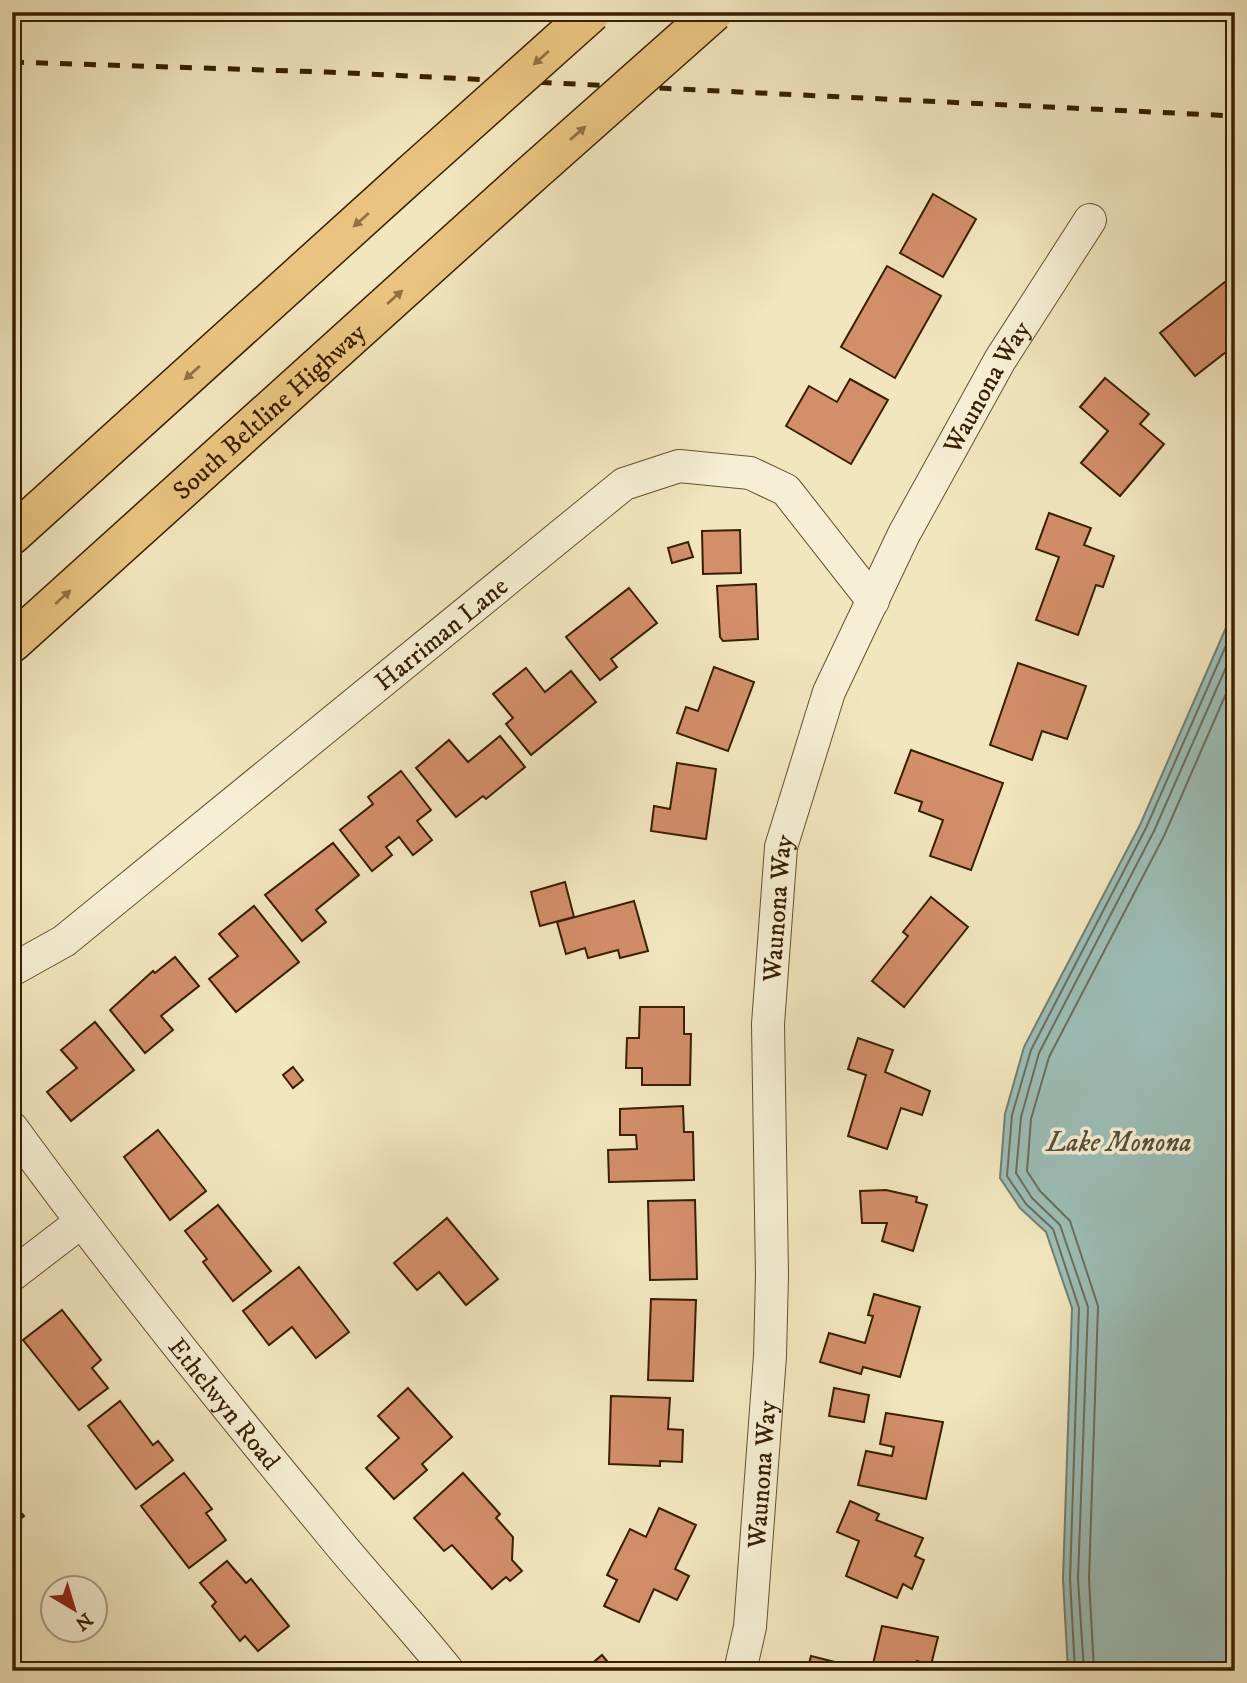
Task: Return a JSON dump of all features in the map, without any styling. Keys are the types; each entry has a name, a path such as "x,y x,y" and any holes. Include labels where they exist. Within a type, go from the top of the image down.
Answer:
{"highway":[{"path":"12,536 592,12"},
{"name":"South Beltline Highway","path":"12,643 715,12"}],"street":[{"name":"Waunona Way","path":"740,1671 750,1628 770,1356 772,1275 768,1024 781,848 829,692 904,534 1000,360 1090,220"},
{"name":"Harriman Lane","path":"12,970 64,941 136,884 624,484 679,466 750,472 786,490 873,601"},
{"name":"Ethelwyn Road","path":"12,1128 81,1222 325,1527 398,1608 448,1671"},
{"path":"12,1275 81,1222"}],"water":[{"name":"Lake Monona","path":"1235,607 1235,1671 1068,1671 1063,1579 1072,1308 1046,1232 1020,1208 1000,1178 1005,1114 1024,1047 1140,825"}],"building":[{"path":"933,194 976,219 943,277 900,253"},
{"path":"887,266 941,296 895,378 841,347"},
{"path":"1235,274 1235,345 1195,376 1160,333"},
{"path":"1105,378 1149,414 1140,424 1164,444 1120,496 1081,463 1108,431 1080,407"},
{"path":"850,379 888,400 851,464 786,426 809,386 837,402"},
{"path":"1049,513 1091,528 1084,545 1114,556 1103,587 1096,585 1078,635 1036,620 1059,557 1036,549"},
{"path":"740,530 741,573 703,574 702,531"},
{"path":"688,542 693,557 672,563 668,548"},
{"path":"756,584 758,639 723,641 720,637 717,586"},
{"path":"629,588 657,623 611,659 617,667 600,680 566,637"},
{"path":"1018,663 1086,686 1067,739 1042,731 1032,760 990,745"},
{"path":"714,667 754,682 728,751 677,733 686,707 698,711"},
{"path":"526,668 545,692 571,671 596,702 531,755 506,724 513,718 493,694"},
{"path":"500,736 525,767 486,799 483,796 456,817 416,768 449,740 468,762"},
{"path":"911,750 1003,783 971,870 930,856 943,820 919,811 922,802 895,793"},
{"path":"677,763 716,769 706,839 651,831 654,806 670,809"},
{"path":"401,771 431,810 417,821 432,840 413,855 399,837 386,847 392,855 372,871 340,830 373,804 368,797"},
{"path":"333,843 359,875 316,910 326,922 302,941 265,895"},
{"path":"565,882 574,917 540,926 531,892"},
{"path":"931,897 968,927 904,1007 872,981 908,936 903,932"},
{"path":"634,901 648,951 620,958 618,950 588,958 585,948 566,954 557,922"},
{"path":"254,906 299,962 236,1012 209,979 238,956 219,934"},
{"path":"175,957 199,986 161,1016 173,1030 145,1053 110,1010 153,971 155,973"},
{"path":"640,1007 684,1007 684,1034 691,1034 690,1085 642,1085 642,1068 626,1068 627,1038 639,1038"},
{"path":"95,1022 134,1070 71,1121 47,1092 77,1068 61,1050"},
{"path":"858,1038 893,1050 885,1072 930,1091 922,1115 901,1108 887,1149 848,1136 866,1075 848,1069"},
{"path":"293,1067 303,1080 293,1088 283,1075"},
{"path":"683,1106 684,1132 693,1132 694,1180 609,1182 608,1150 637,1149 636,1135 620,1135 620,1109"},
{"path":"158,1130 206,1191 170,1220 124,1157"},
{"path":"886,1190 917,1197 916,1202 927,1205 913,1251 882,1241 887,1223 862,1223 860,1191"},
{"path":"695,1200 697,1279 650,1280 648,1201"},
{"path":"218,1205 271,1271 233,1301 203,1262 207,1259 185,1231"},
{"path":"447,1218 498,1279 466,1305 439,1272 417,1290 394,1263"},
{"path":"299,1267 349,1332 316,1358 292,1327 269,1345 243,1311"},
{"path":"874,1294 920,1307 900,1377 863,1367 861,1374 820,1362 829,1333 865,1343 873,1316 868,1315"},
{"path":"651,1299 696,1300 693,1381 648,1380"},
{"path":"62,1310 101,1360 92,1368 108,1388 79,1410 23,1340"},
{"path":"408,1388 452,1437 422,1464 427,1470 394,1499 366,1468 399,1438 378,1416"},
{"path":"834,1388 869,1395 864,1422 829,1416"},
{"path":"611,1396 670,1398 668,1429 683,1430 682,1462 660,1461 660,1466 609,1464"},
{"path":"120,1401 153,1445 158,1441 173,1460 136,1489 88,1426"},
{"path":"886,1413 943,1422 926,1499 858,1485 866,1451 892,1456 894,1447 880,1444"},
{"path":"184,1473 212,1509 206,1513 226,1540 189,1568 141,1506"},
{"path":"463,1473 500,1514 496,1518 513,1537 512,1560 522,1571 510,1581 506,1577 492,1589 452,1545 444,1551 414,1518"},
{"path":"850,1501 879,1514 876,1520 923,1538 915,1556 924,1560 912,1589 903,1584 897,1598 846,1576 859,1541 837,1532"},
{"path":"12,1503 24,1516 12,1526"},
{"path":"659,1508 696,1525 675,1569 689,1576 677,1600 654,1589 639,1622 604,1606 617,1580 607,1575 630,1529 646,1537"},
{"path":"227,1561 246,1583 251,1579 289,1626 258,1651 245,1636 240,1641 212,1606 216,1602 200,1583"},
{"path":"882,1626 938,1637 931,1665 917,1661 915,1671 867,1671 869,1663 873,1664"},
{"path":"602,1655 615,1671 583,1671"},
{"path":"811,1656 843,1664 841,1671 807,1671"},
{"path":"38,1662 44,1671 27,1671"}],"railway":[{"path":"12,62 327,72 1235,116"}]}
